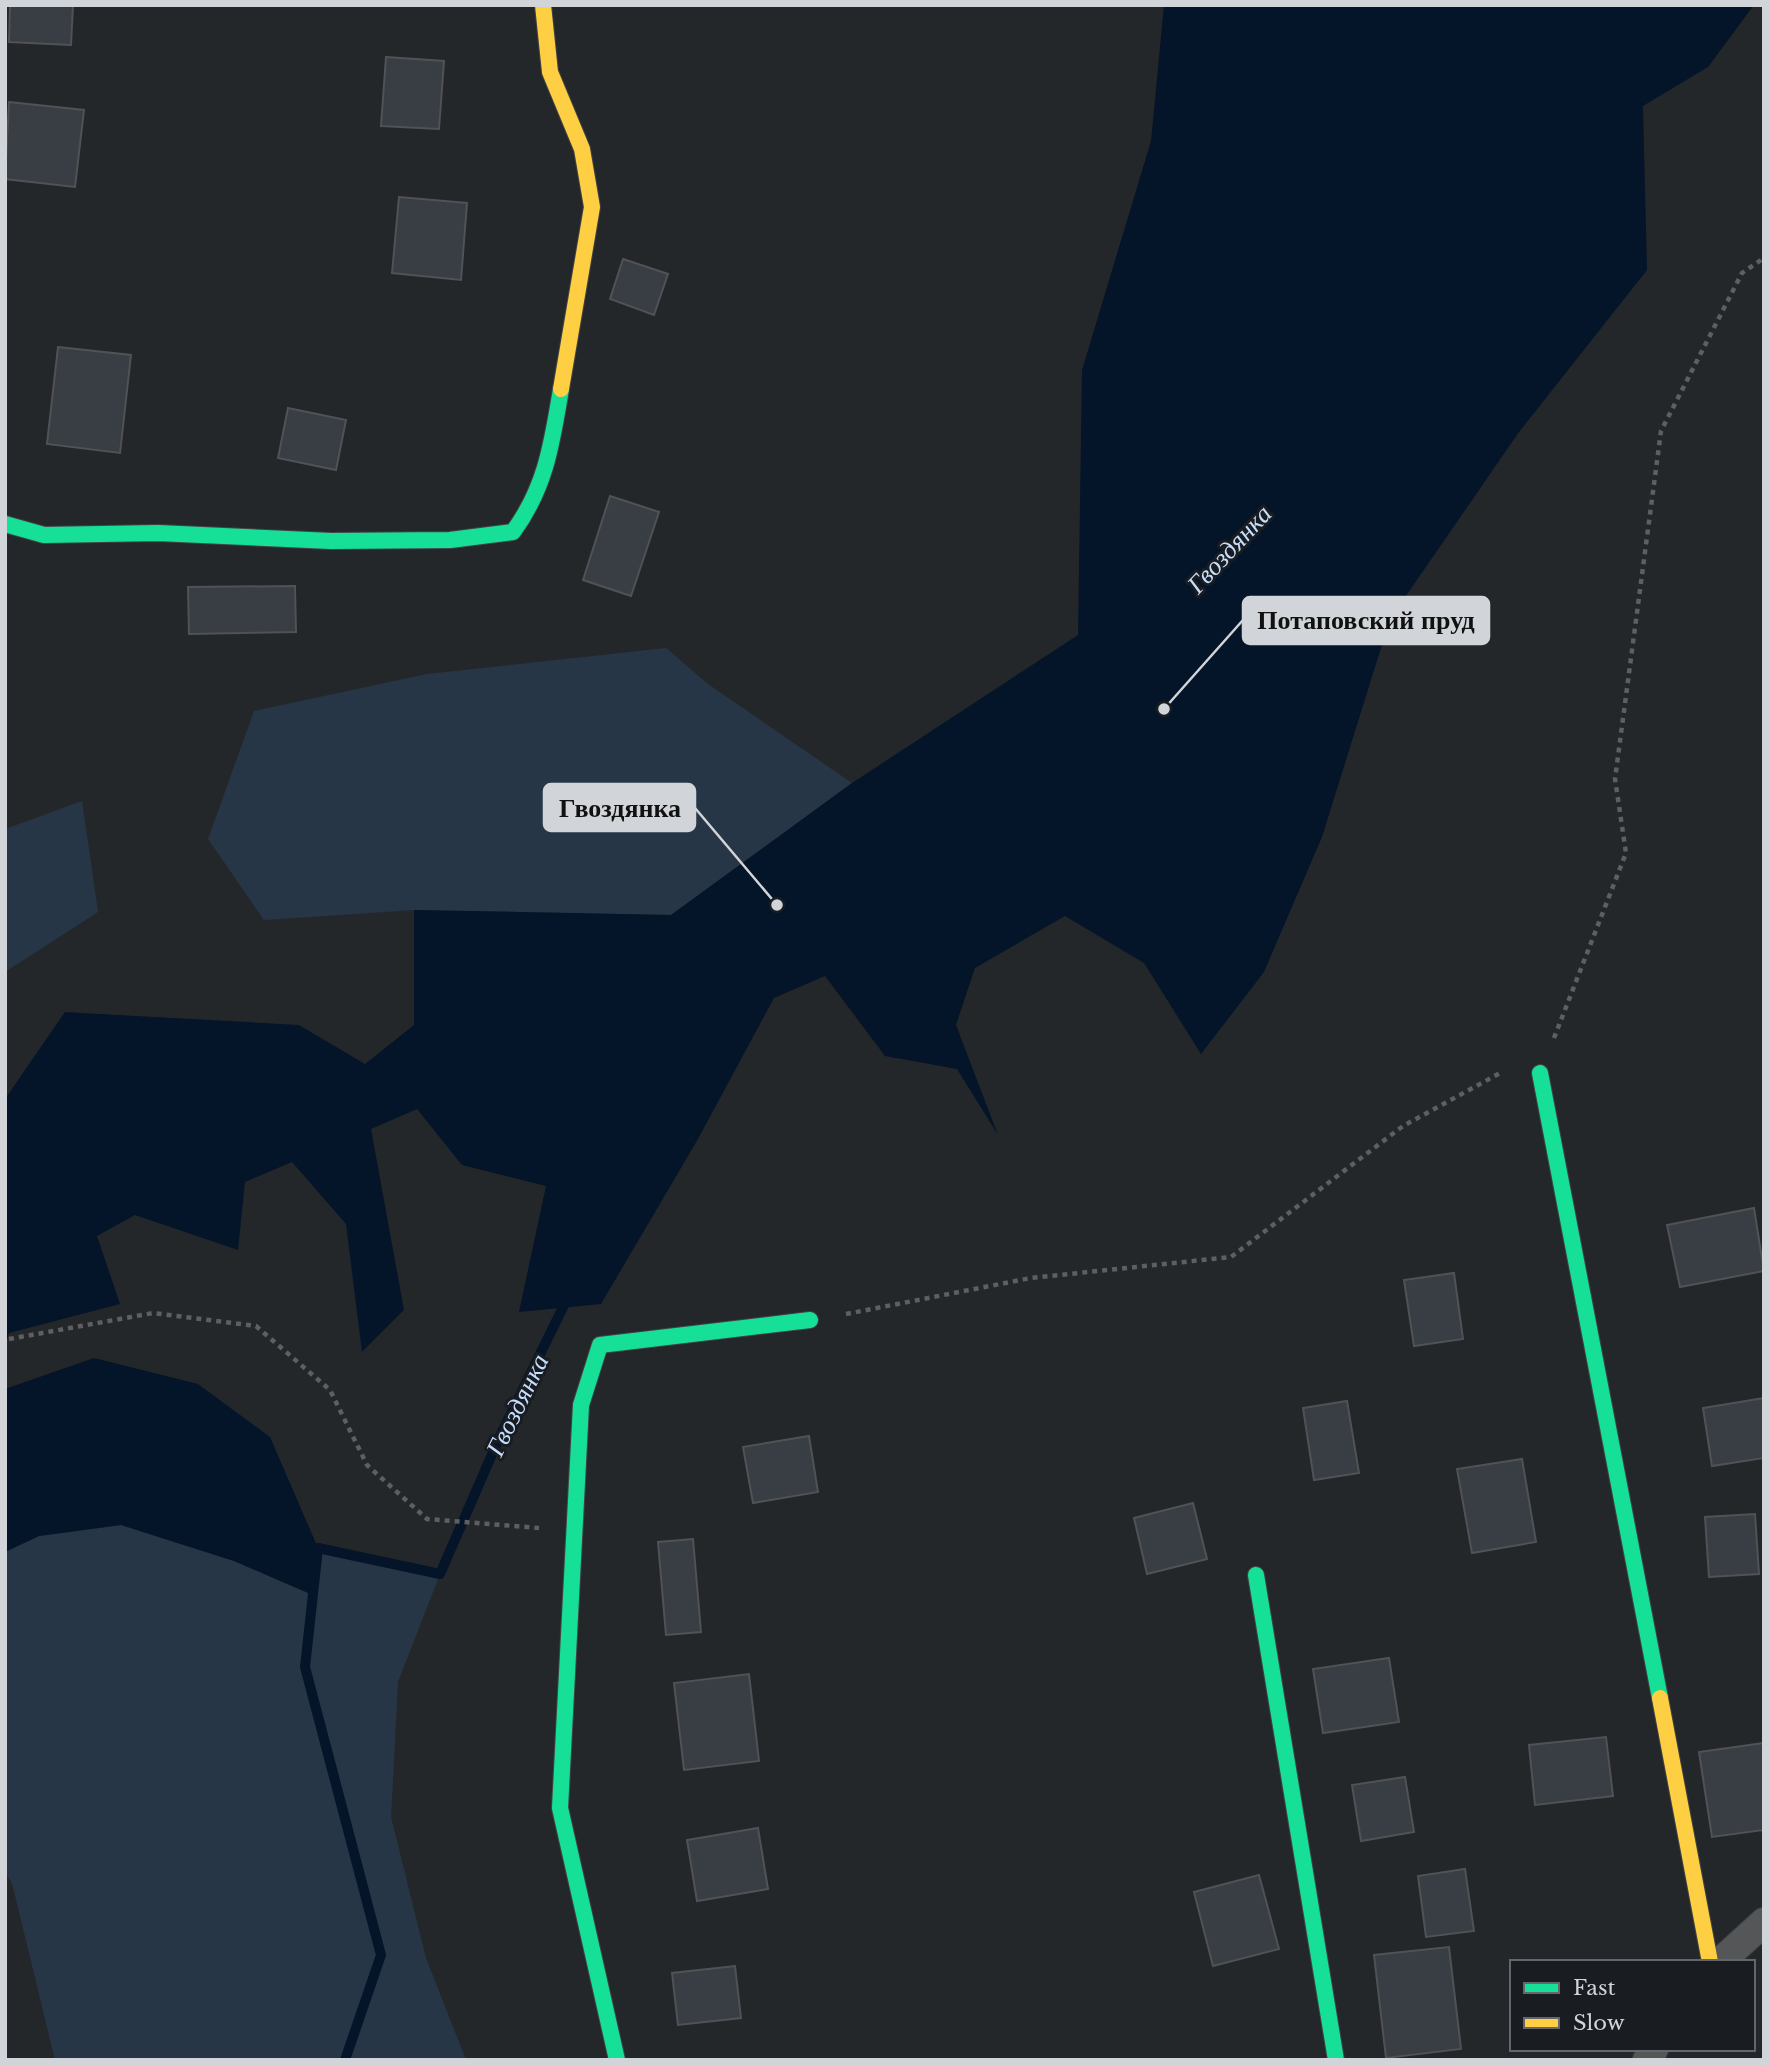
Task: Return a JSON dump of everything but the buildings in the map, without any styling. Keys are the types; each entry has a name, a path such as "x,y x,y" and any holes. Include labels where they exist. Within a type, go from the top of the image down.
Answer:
{"street":[{"path":"5,524 44,535 158,533 331,541 450,540 513,532 527,513 549,463 592,207 582,149 550,72 542,15 544,5"},
{"path":"1540,1073 1710,1960"},
{"path":"617,2060 560,1808 581,1405 600,1345 810,1320"},
{"path":"1256,1575 1336,2060"},
{"path":"1722,1960 1764,1922"}],"path":[{"path":"810,1320 1031,1278 1231,1257 1403,1126 1501,1072 1540,1073 1626,853 1615,779 1661,431 1742,273 1764,258"},
{"path":"9,1339 153,1313 256,1326 330,1390 367,1465 428,1519 574,1531"}],"shaded area":[{"path":"666,648 708,684 852,783 671,915 414,910 264,920 208,839 254,711 427,674"},
{"path":"82,801 98,912 5,972 5,829"},
{"path":"121,1525 234,1561 312,1595 318,1548 440,1574 398,1682 391,1817 426,1958 466,2060 55,2060 12,1883 5,1873 5,1552 39,1536"}],"water":[{"path":"1164,5 1754,5 1708,67 1643,106 1647,270 1519,432 1390,619 1322,837 1264,972 1201,1054 1144,963 1065,916 975,968 956,1025 998,1135 957,1069 885,1056 825,976 774,998 698,1139 601,1304 519,1312 546,1186 462,1165 417,1109 371,1129 404,1310 362,1352 346,1224 292,1162 245,1182 238,1250 135,1215 97,1236 120,1304 9,1333 5,1347 5,1099 65,1012 299,1025 365,1064 414,1025 414,910 671,915 852,783 1078,635 1082,370 1151,141"},
{"path":"94,1358 198,1384 270,1437 318,1548 313,1595 234,1561 121,1525 39,1536 5,1552 5,1389"}],"waterway":[{"name":"Гвоздянка","path":"345,2060 381,1955 305,1667 318,1548 440,1574 500,1436 570,1293"}],"traffic: fast":[{"path":"5,524 44,535 158,533 331,541 450,540 513,532 533,498 546,464 561,389"},
{"path":"1540,1073 1660,1698"},
{"path":"617,2060 560,1808 581,1405 600,1345 810,1320"},
{"path":"1256,1575 1336,2060"}],"traffic: slow":[{"path":"543,5 550,72 582,149 592,207 561,389"},
{"path":"1660,1698 1710,1960"}],"place":[{"name":"Потаповский пруд","path":"1164,709"},
{"name":"Гвоздянка","path":"777,905"}]}
